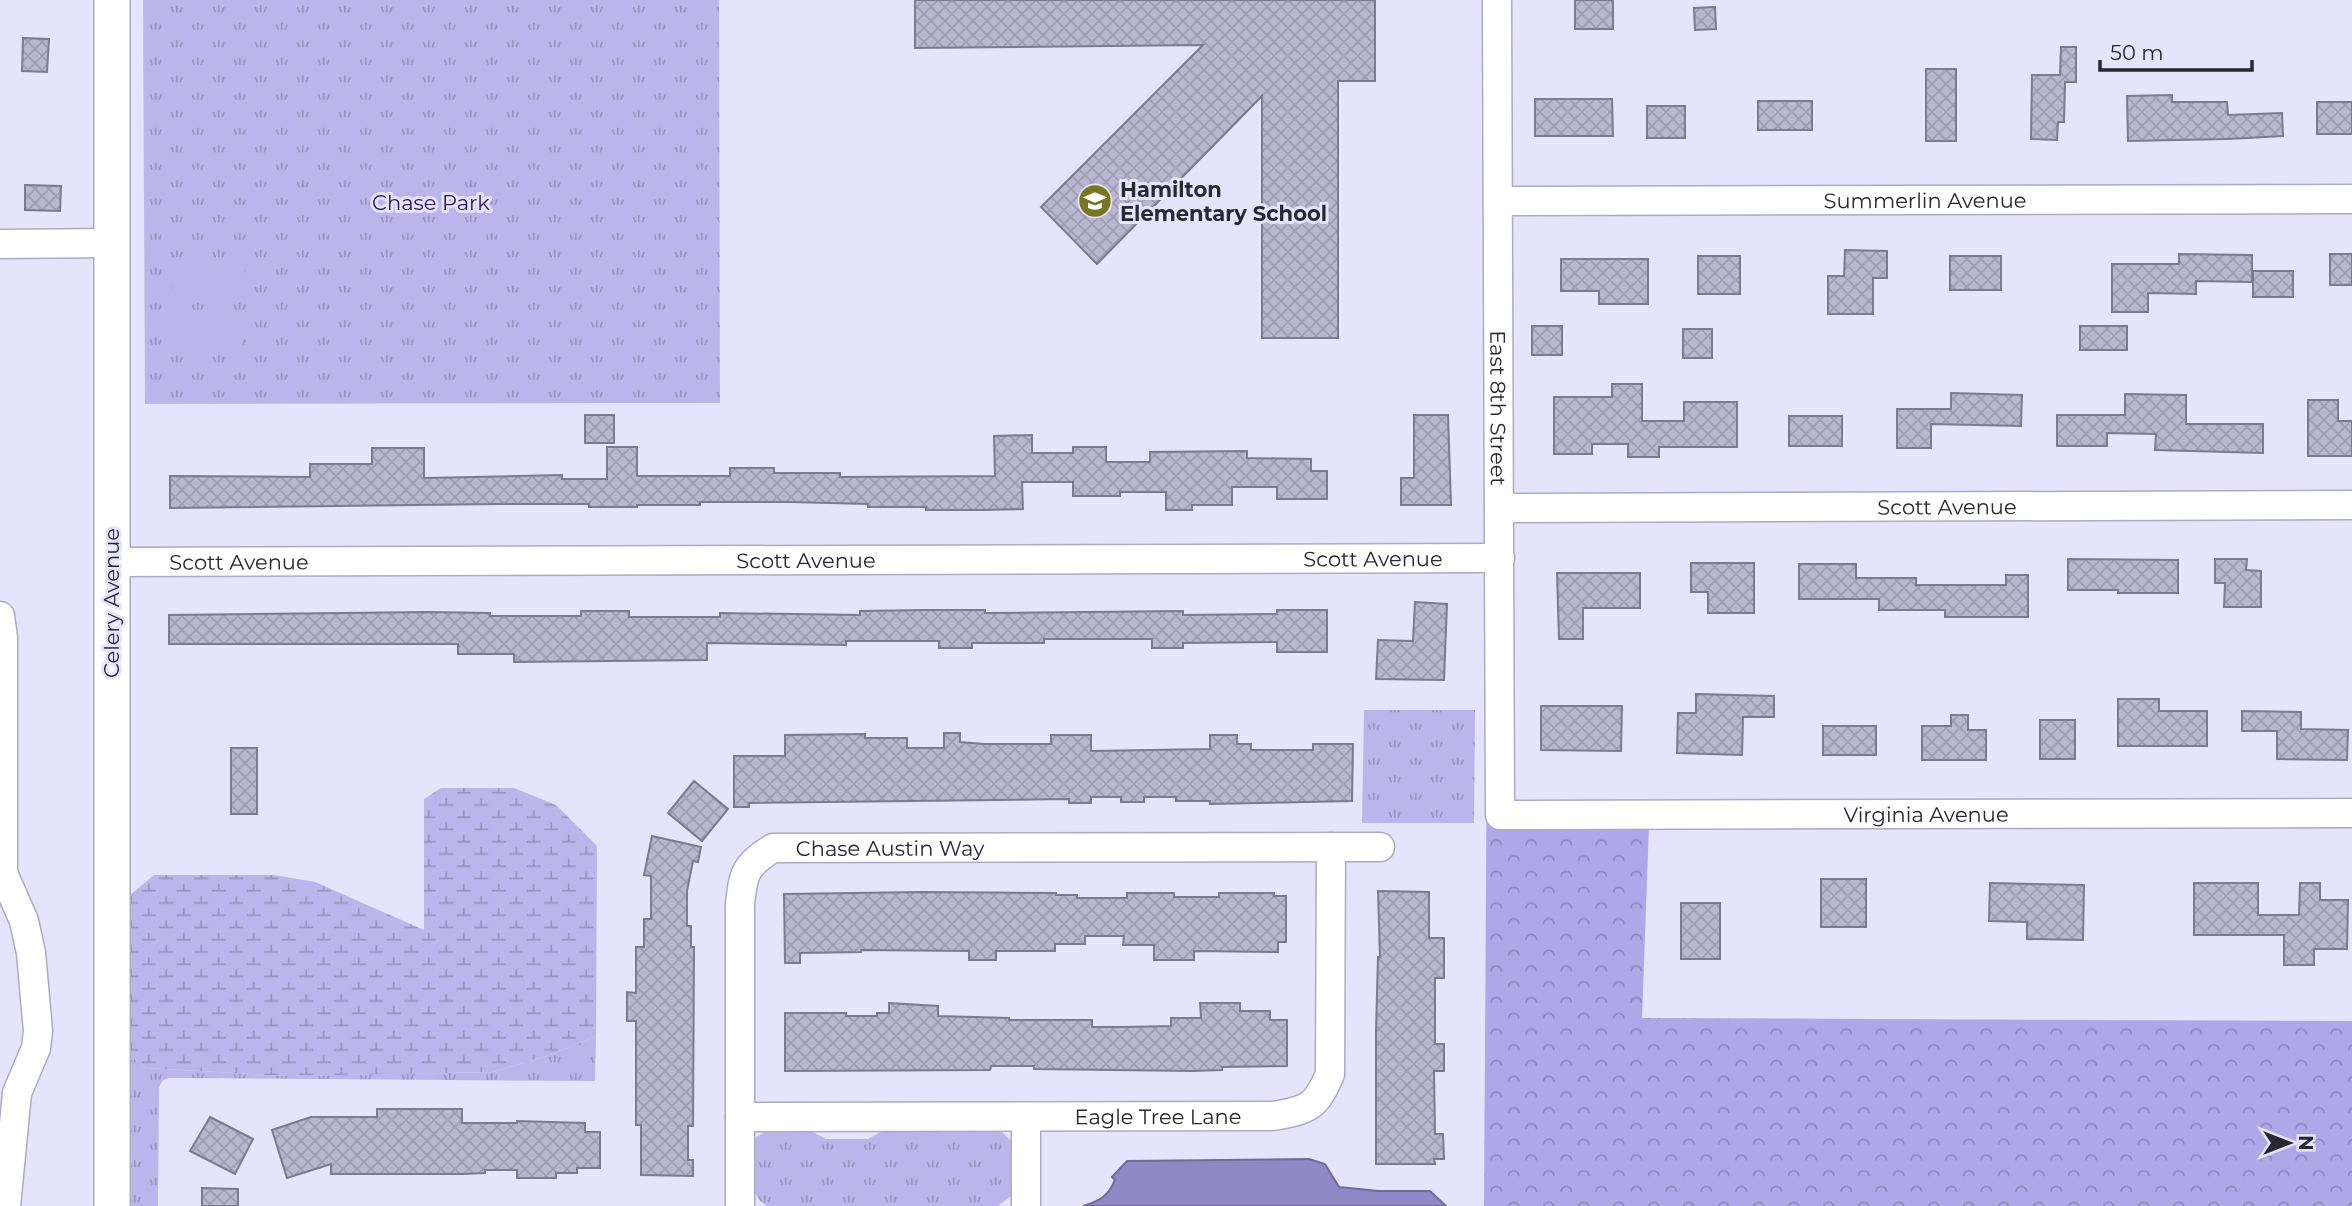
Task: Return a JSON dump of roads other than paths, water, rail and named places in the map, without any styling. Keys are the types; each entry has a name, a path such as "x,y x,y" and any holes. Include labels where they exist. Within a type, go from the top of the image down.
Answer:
{"main road":[{"name":"Celery Avenue","path":"112,0 112,1206"}],"street":[{"name":"East 8th Street","path":"1497,0 1500,815"},
{"name":"Summerlin Avenue","path":"1498,201 2352,199"},
{"path":"0,244 112,243"},
{"name":"Scott Avenue","path":"1499,508 2352,505"},
{"name":"Scott Avenue","path":"111,562 1500,558"},
{"path":"0,616 3,638 2,873 24,921 38,1031 36,1048 8,1093 6,1206"},
{"name":"Virginia Avenue","path":"1500,815 2352,813"},
{"name":"Eagle Tree Lane","path":"740,1117 1273,1116 1302,1111 1321,1096 1330,1074 1331,847"},
{"name":"Chase Austin Way","path":"740,1206 740,905 743,877 755,859 773,849 1380,847"},
{"path":"1026,1117 1026,1206"}],"place":[{"name":"Hamilton Elementary School","path":"1095,201"}],"park label":[{"name":"Chase Park","path":"431,202"}]}
